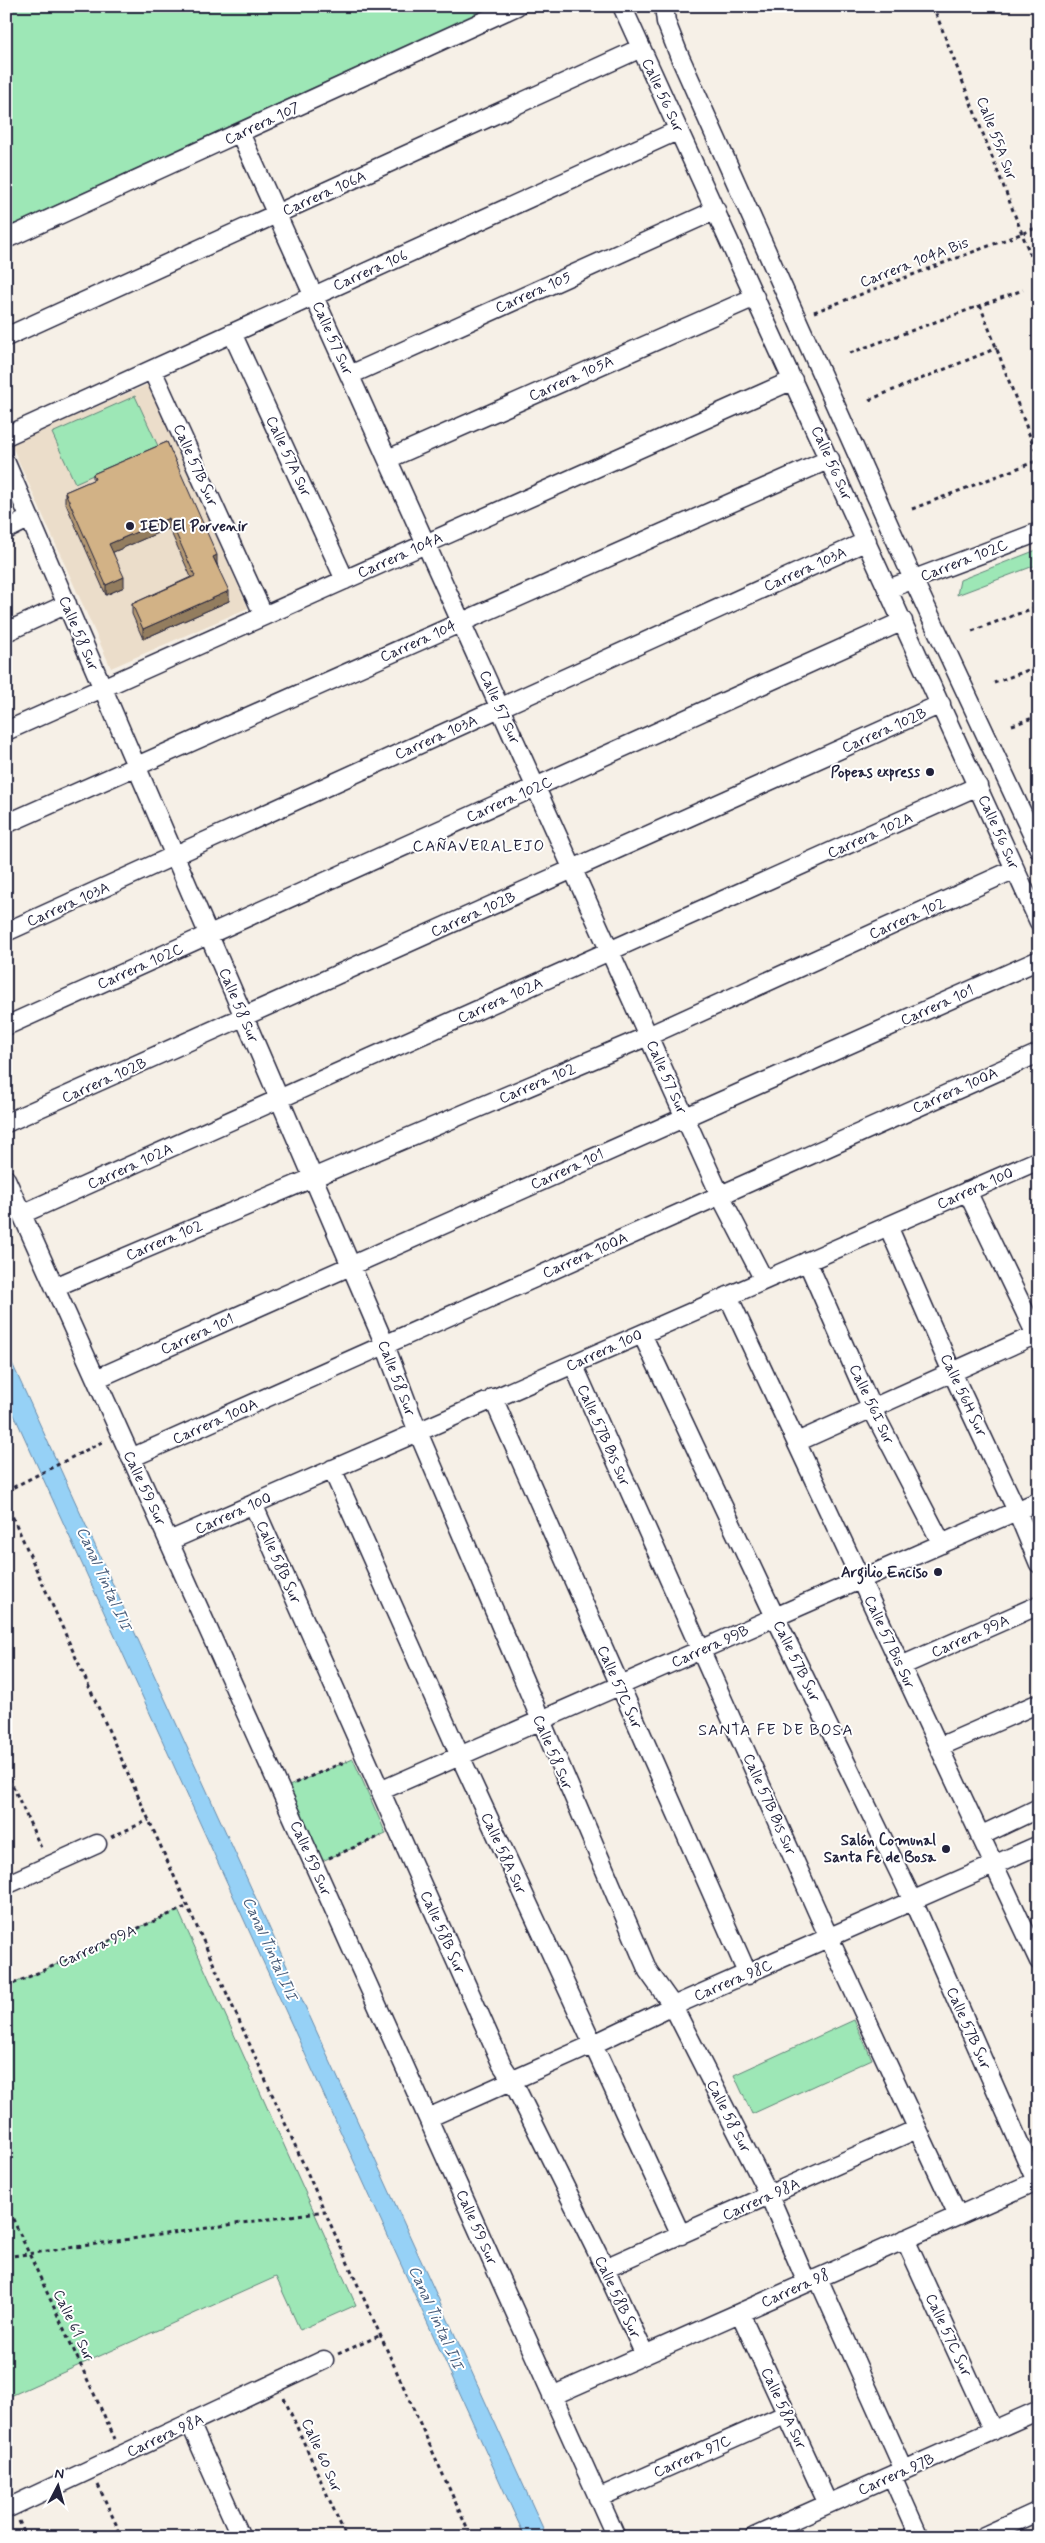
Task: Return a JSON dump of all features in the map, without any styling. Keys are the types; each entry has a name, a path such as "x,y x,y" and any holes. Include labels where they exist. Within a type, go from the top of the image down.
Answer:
{"street":[{"name":"Carrera 107","path":"6,239 517,6"},
{"name":"Calle 56 Sur","path":"622,6 830,459 1039,922"},
{"name":"Calle 56 Sur","path":"664,6 670,34 913,579 1039,849"},
{"name":"Carrera 106A","path":"6,337 641,48"},
{"name":"Carrera 106","path":"6,436 679,130"},
{"name":"Calle 57 Sur","path":"240,133 720,1195 764,1280"},
{"name":"Carrera 105","path":"350,374 716,210"},
{"name":"Carrera 105A","path":"388,459 755,297"},
{"name":"Calle 57A Sur","path":"232,333 345,580"},
{"name":"Calle 57B Sur","path":"152,370 264,616"},
{"name":"Carrera 104A","path":"6,731 793,380"},
{"name":"Carrera 104","path":"6,824 830,459"},
{"name":"Calle 58 Sur","path":"6,463 385,1345 418,1432 648,1971 673,2006 812,2280 898,2473 919,2537"},
{"path":"6,530 30,518"},
{"name":"Carrera 102C","path":"888,589 1039,532"},
{"name":"Carrera 103A","path":"6,932 867,541"},
{"path":"6,632 67,604"},
{"name":"Carrera 102C","path":"6,1026 903,621"},
{"name":"Carrera 102B","path":"6,1123 941,704"},
{"name":"Carrera 102A","path":"22,1214 978,786"},
{"name":"Carrera 102","path":"55,1287 648,1036 1015,870"},
{"name":"Carrera 101","path":"96,1379 1039,960"},
{"name":"Carrera 100A","path":"132,1458 1039,1052"},
{"name":"Carrera 100","path":"169,1540 1039,1160"},
{"name":"Calle 59 Sur","path":"6,1179 616,2537"},
{"path":"797,1442 952,1372 1038,1336 967,1191"},
{"name":"Calle 56H Sur","path":"888,1226 952,1372 1017,1510 1039,1564"},
{"name":"Calle 56I Sur","path":"807,1261 872,1409 942,1544"},
{"name":"Calle 57 Bis Sur","path":"728,1296 1039,1961"},
{"name":"Calle 57B Sur","path":"642,1334 775,1617 913,1901 1038,2181"},
{"name":"Calle 57B Bis Sur","path":"573,1364 829,1938 958,2216"},
{"name":"Calle 57C Sur","path":"493,1398 748,1975"},
{"name":"Calle 58A Sur","path":"332,1469 460,1756 578,2014 594,2044 680,2235"},
{"name":"Carrera 99B","path":"380,1791 1039,1501"},
{"name":"Calle 58B Sur","path":"253,1504 502,2065 512,2080 605,2268 644,2355"},
{"name":"Carrera 99A","path":"901,1666 1039,1605"},
{"path":"939,1747 1039,1703"},
{"path":"980,1836 1039,1808"},
{"path":"6,1884 97,1844"},
{"name":"Carrera 98C","path":"428,2118 594,2044 673,2006 748,1975 1039,1845"},
{"name":"Carrera 98A","path":"605,2268 917,2129"},
{"name":"Carrera 98","path":"552,2396 1038,2181"},
{"name":"Calle 57C Sur","path":"906,2239 993,2430"},
{"name":"Calle 58A Sur","path":"740,2312 828,2504"},
{"name":"Carrera 98A","path":"6,2509 324,2360"},
{"name":"Carrera 97B","path":"754,2537 1039,2410"},
{"name":"Carrera 97C","path":"598,2498 787,2414"},
{"path":"190,2423 241,2537"},
{"path":"982,2537 1039,2511"}],"path":[{"name":"Calle 55A Sur","path":"933,6 1039,278"},
{"name":"Carrera 104A Bis","path":"797,319 1039,227"},
{"path":"850,353 1023,290"},
{"path":"912,509 1039,460 980,305"},
{"path":"869,400 997,348"},
{"path":"972,632 1039,606"},
{"path":"994,683 1039,666"},
{"path":"1012,725 1039,716"},
{"path":"1033,774 1039,772"},
{"path":"6,1491 88,1451"},
{"path":"6,1502 471,2537"},
{"path":"280,1789 364,1754"},
{"path":"6,1771 50,1865"},
{"path":"97,1844 149,1820"},
{"path":"314,1864 397,1829"},
{"name":"Carrera 99A","path":"6,1987 188,1906"},
{"name":"Calle 61 Sur","path":"6,2204 122,2455"},
{"path":"6,2257 325,2211"},
{"path":"324,2360 381,2335"},
{"name":"Calle 60 Sur","path":"276,2383 346,2537"},
{"path":"91,2470 122,2537"}],"shaded area":[{"name":"IED El Porvenir","path":"149,384 248,608 111,668 11,444"}],"green space":[{"path":"6,6 492,6 6,228"},
{"path":"135,396 158,446 75,483 52,433"},
{"path":"1039,549 1039,564 957,595 960,580"},
{"path":"353,1759 386,1834 322,1861 289,1786"},
{"path":"178,1910 356,2305 300,2330 276,2277 6,2398 6,1987"},
{"path":"854,2020 872,2059 752,2114 734,2075"}],"water":[{"name":"Canal Tintal III","path":"6,1350 547,2537 525,2537 6,1397"}],"building":[{"path":"167,442 217,555 213,557 229,591 143,629 132,604 195,576 169,518 109,544 124,577 106,585 65,492 95,479 93,474"}],"place":[{"name":"IED El Porvenir","path":"130,526"},
{"name":"Popeas express","path":"930,772"},
{"name":"Argilio Enciso","path":"938,1572"},
{"name":"Salón Comunal Santa Fe de Bosa","path":"946,1849"}],"district":[{"name":"CAÑAVERALEJO","path":"479,845"},
{"name":"SANTA FE DE BOSA","path":"776,1729"}]}
